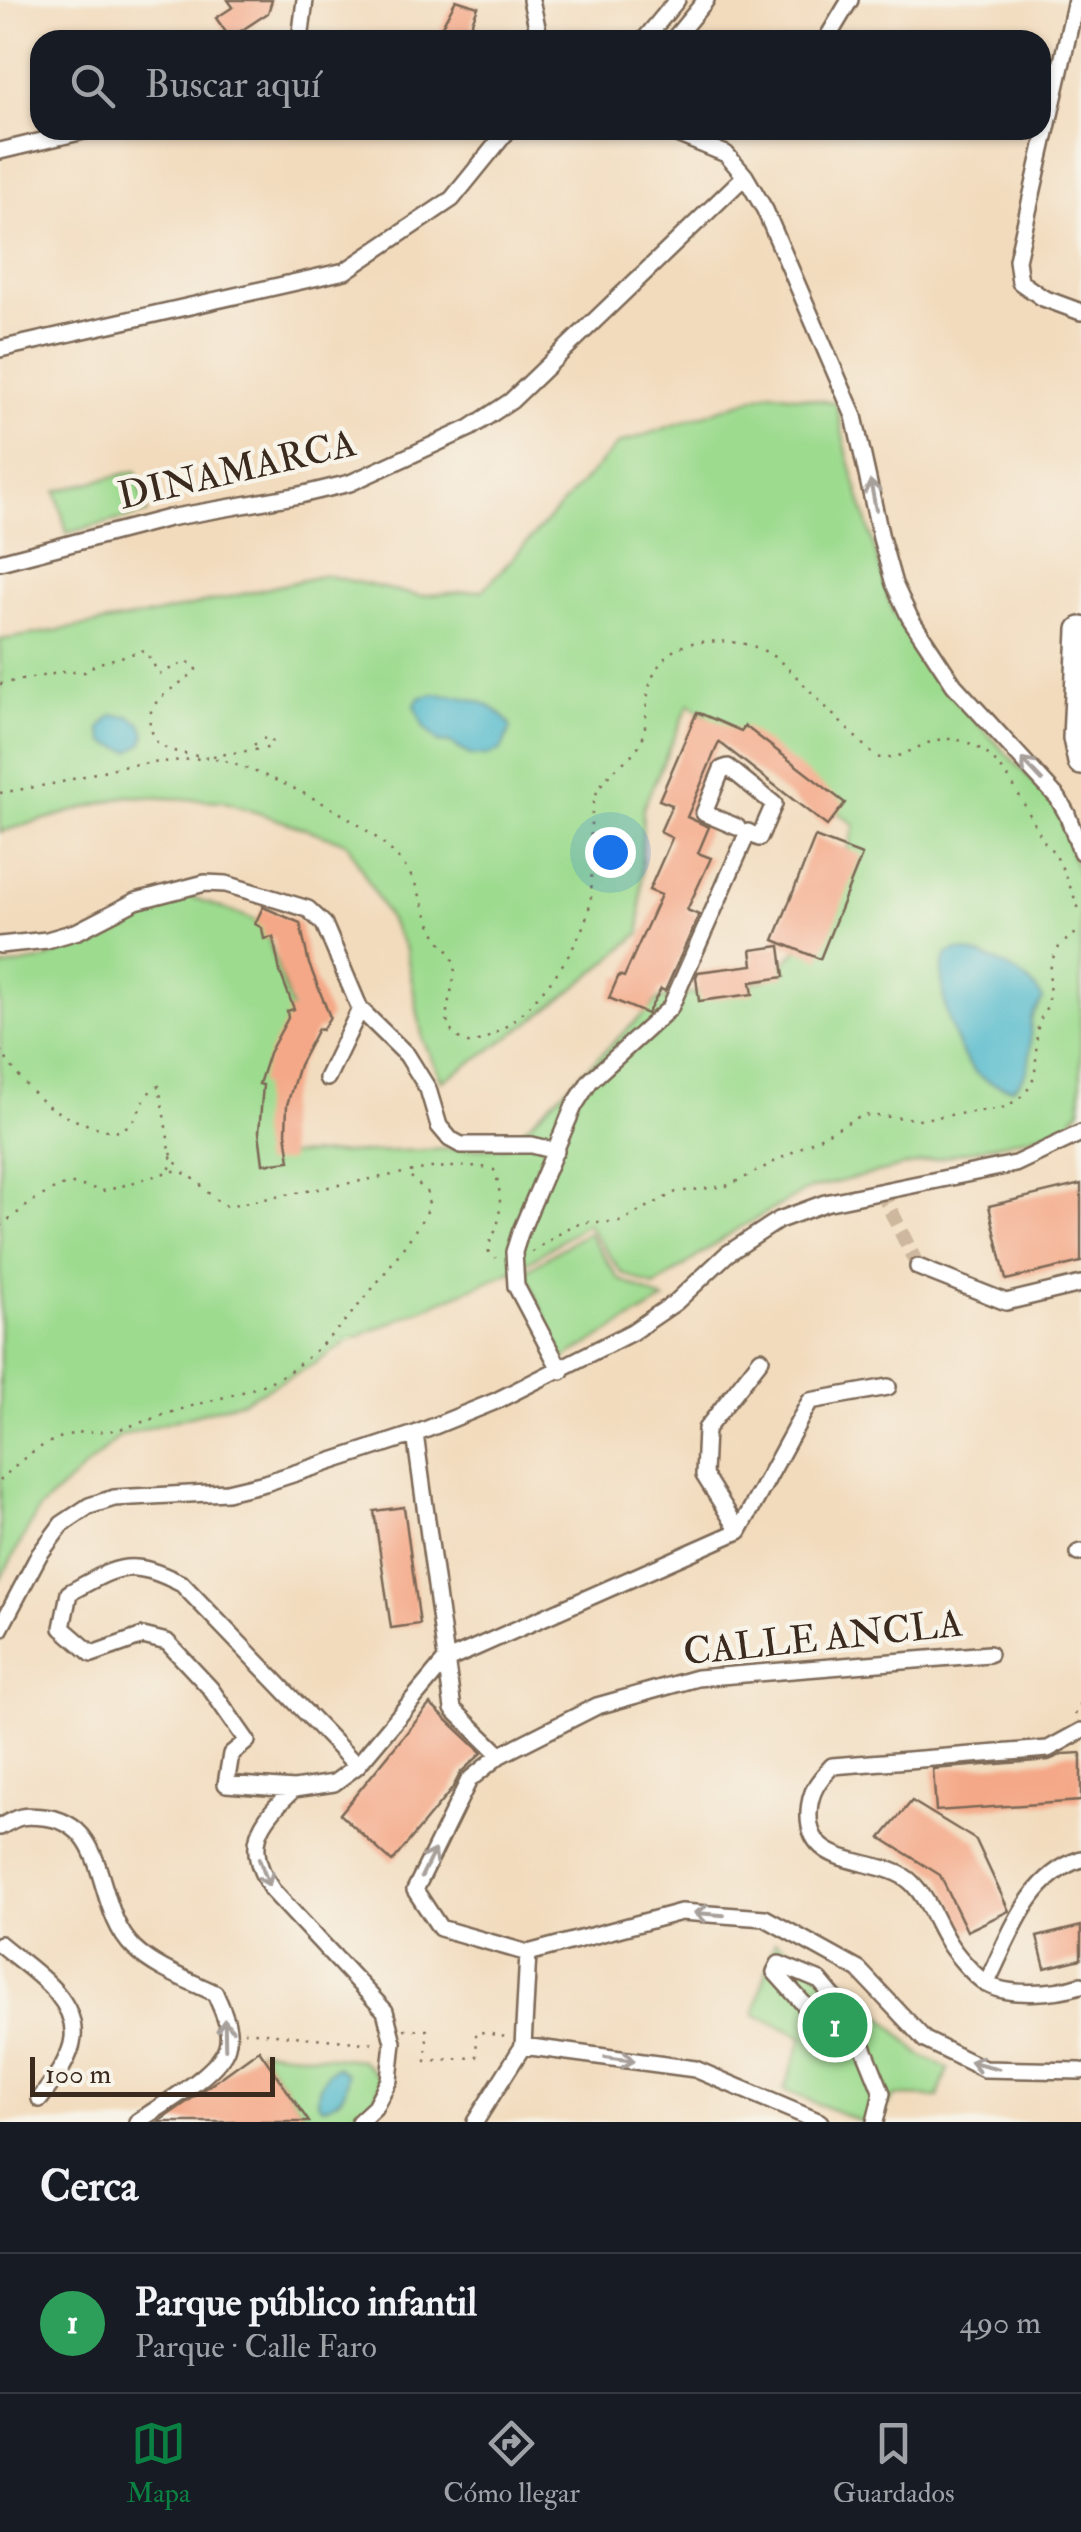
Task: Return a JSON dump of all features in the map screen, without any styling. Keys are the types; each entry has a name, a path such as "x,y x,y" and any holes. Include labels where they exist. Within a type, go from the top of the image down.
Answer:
{"main road":[{"path":"1081,630 1076,738 1081,762"}],"street":[{"path":"301,30 305,0"},
{"path":"531,0 538,30"},
{"path":"652,30 678,0"},
{"path":"681,30 706,0"},
{"path":"832,30 850,0"},
{"path":"1051,108 1076,0"},
{"path":"0,151 46,140"},
{"path":"0,349 346,271 452,199 500,140"},
{"path":"692,140 726,154 744,176 764,210 840,376 854,416 894,584 910,618 954,684 1058,798 1081,852"},
{"path":"1044,140 1016,260 1020,282 1043,298 1081,312"},
{"name":"DINAMARCA","path":"0,562 170,518 350,483 470,428 512,401 744,176"},
{"path":"561,1370 516,1286 513,1268 520,1233 574,1106 590,1081 670,1008 748,832 759,838 767,821 774,804 728,767 722,770 704,812 737,827"},
{"path":"0,944 47,940 78,931 136,901 205,883 226,884 308,909 324,924 360,1009 407,1055 428,1088 439,1126 450,1139 461,1145 532,1145 556,1151"},
{"path":"327,1078 360,1009"},
{"path":"0,1629 39,1555 62,1524 89,1506 114,1498 228,1492 415,1434 561,1370 632,1332 676,1302 727,1254 779,1220 825,1203 1015,1164 1081,1133"},
{"path":"918,1267 1006,1302 1081,1284"},
{"path":"740,1532 704,1475 706,1430 761,1360"},
{"path":"357,1766 182,1584 149,1567 114,1568 69,1593 62,1628 92,1654 143,1636 167,1642 210,1688 247,1741 231,1754 226,1784 294,1789 334,1783 357,1766 445,1661 740,1532 810,1401 888,1387"},
{"path":"415,1434 452,1709 500,1755"},
{"name":"CALLE ANCLA","path":"528,1953 440,1928 415,1890 469,1780 500,1755 597,1706 697,1678 989,1654"},
{"path":"1081,1730 1048,1749 832,1766 816,1783 809,1803 808,1826 818,1842 840,1859 887,1869 910,1880 926,1900 950,1946 986,1984 1026,1993 1081,1986"},
{"path":"294,1789 270,1812 258,1836 258,1870 272,1890 386,2011 393,2042 389,2080 374,2108 360,2122"},
{"path":"0,1827 20,1815 54,1818 75,1826 92,1848 110,1915 133,1947 163,1969 215,1993 228,2025 227,2048 214,2067 137,2122"},
{"path":"986,1984 1036,1886 1068,1863 1081,1859"},
{"path":"475,2122 523,2046 528,1953 680,1912 765,1918 859,1970 925,2040 984,2069 1081,2072"},
{"path":"0,1944 61,1997 72,2018 74,2040 40,2100"},
{"path":"827,2044 819,2021 775,1972 779,1964 820,1980 852,2019 882,2093 875,2122"},
{"path":"523,2046 695,2069 820,2122"}],"path":[{"path":"0,684 63,672 85,672 96,664 142,651 147,652 159,674 191,662 196,670 157,700 150,724 158,744 234,764 338,812 361,825 402,863 435,935 452,957 453,978 446,1013 450,1028 460,1040 471,1044 500,1032 535,1001 574,943 590,901 593,808 599,787 644,736 646,698 660,663 679,646 694,642 729,642 768,652 788,666 882,760 943,738 973,746 1004,771 1018,791 1063,869 1081,914"},
{"path":"0,793 122,766 247,750"},
{"path":"530,1252 571,1226 619,1222 676,1192 726,1186 862,1115 921,1120 1013,1103 1024,1094 1037,1066 1038,1026 1048,1005 1053,958 1063,943 1081,929"},
{"path":"0,1050 44,1104 57,1114 114,1132 133,1123 149,1091 159,1086 172,1162 168,1172"},
{"path":"169,1147 184,1172 227,1206 459,1166 494,1170 498,1177 499,1218 488,1245 496,1258 508,1260"},
{"path":"0,1226 60,1186 73,1184 105,1191 168,1172 184,1172"},
{"path":"0,1481 27,1455 48,1443 83,1432 116,1430 232,1397 285,1374 366,1298 429,1208 428,1193 406,1174"},
{"path":"398,2028 428,2030 426,2061 477,2057 476,2031 508,2037"},
{"path":"233,2030 380,2044"}],"green space":[{"path":"771,392 836,403 893,612 939,682 1057,807 1081,883 1081,1109 1062,1129 809,1189 734,1231 654,1287 622,1273 587,1224 519,1268 350,1340 314,1364 243,1401 120,1436 39,1509 0,1580 0,968 43,960 181,893 263,923 294,1016 266,1156 505,1147 659,999 767,980 826,921 855,825 689,704 643,808 640,933 544,1011 442,1081 423,1040 406,950 347,843 223,801 127,796 0,832 0,640 156,614 325,575 419,596 483,590 618,444"},
{"path":"136,471 147,513 67,533 56,491"},
{"path":"588,1232 619,1279 664,1300 563,1359 525,1271"},
{"path":"775,1941 849,1983 919,2054 948,2069 938,2097 894,2096 877,2122 862,2122 784,2090 803,2037 754,2014"},
{"path":"259,2050 362,2060 382,2080 373,2104 353,2122 309,2122"}],"water":[{"path":"434,694 467,698 497,711 511,728 501,750 487,756 470,755 450,743 439,742 424,728 415,705 419,698"},
{"path":"112,715 129,716 142,724 146,734 142,744 130,751 105,743 100,729"},
{"path":"958,950 1006,966 1043,999 1031,1020 1026,1073 1013,1088 993,1084 976,1073 953,1033 942,981 947,954"},
{"path":"337,2067 347,2074 346,2086 338,2100 323,2107 318,2099 320,2088 328,2073"}],"building":[{"path":"228,0 272,0 268,13 242,30 224,30 216,18 233,7"},
{"path":"456,0 478,7 473,30 441,28"},
{"path":"697,712 741,731 745,726 845,803 827,826 719,742 687,817 709,827 698,853 711,858 687,910 699,915 665,991 661,989 647,1014 609,998 619,975 624,977 661,895 649,890 672,838 660,832 672,805 659,800"},
{"path":"815,837 862,855 820,959 774,940"},
{"path":"263,907 300,923 309,964 330,1017 322,1030 318,1029 299,1065 287,1105 290,1161 263,1164 259,1132 263,1085 259,1084 269,1053 288,1018 287,1011 294,1009 280,972 273,937 264,939 262,928 255,924"},
{"path":"780,946 784,977 751,982 753,994 699,1001 698,972 753,965 751,950"},
{"path":"1081,1184 1081,1262 1006,1280 989,1206"},
{"path":"404,1507 420,1624 391,1628 374,1511"},
{"path":"430,1704 482,1753 461,1772 452,1789 392,1862 340,1814"},
{"path":"1081,1753 1081,1801 936,1811 933,1769 1049,1760"},
{"path":"912,1801 976,1840 1009,1911 967,1931 940,1875 881,1838"},
{"path":"1081,1926 1081,1959 1045,1968 1037,1937"},
{"path":"259,2050 309,2122 158,2122 194,2097"}],"tunnel":[{"path":"881,1190 918,1267"}],"place":[{"name":"Parque público infantil","path":"835,2025"}]}
